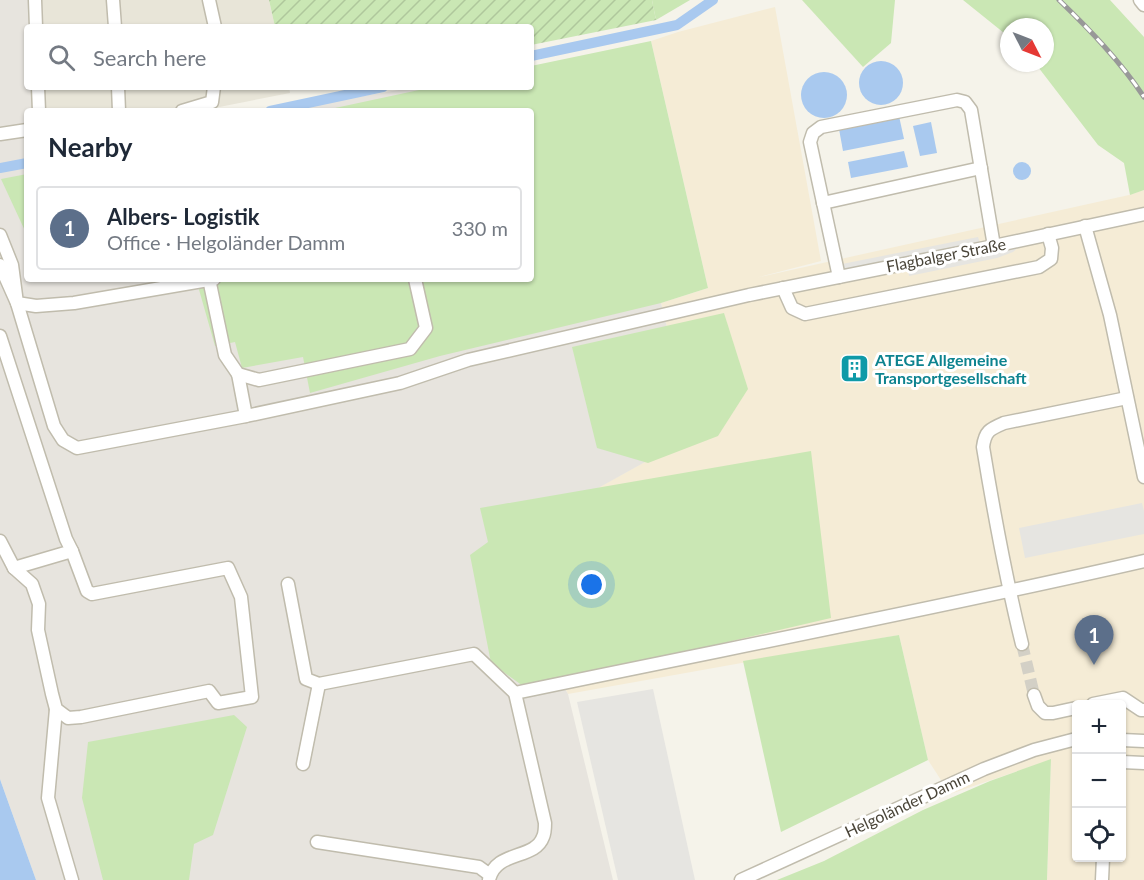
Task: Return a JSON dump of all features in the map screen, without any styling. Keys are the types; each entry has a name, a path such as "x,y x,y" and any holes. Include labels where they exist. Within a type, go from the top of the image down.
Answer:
{"street":[{"path":"35,0 36,24"},
{"path":"113,0 115,24"},
{"path":"208,0 214,24"},
{"path":"1140,0 1144,4"},
{"path":"38,90 39,108"},
{"path":"118,90 119,108"},
{"path":"192,108 212,102 214,90"},
{"path":"839,277 810,142 813,133 821,128 957,99 965,102 971,110 994,246"},
{"path":"0,134 24,130"},
{"path":"823,203 981,168"},
{"name":"Flagbalger Straße","path":"17,303 54,426 63,440 77,448 246,416 400,383 468,360 748,295 1144,214"},
{"path":"1084,226 1110,315 1144,477"},
{"path":"783,288 792,308 805,314 1039,267 1051,259 1052,248 1048,234"},
{"path":"0,235 12,265 17,303"},
{"path":"0,265 17,303"},
{"path":"17,303 36,306 74,303 193,282"},
{"path":"211,282 225,355 238,374 246,416"},
{"path":"238,374 259,380 410,349 426,328 416,282"},
{"path":"0,336 66,539 87,591 92,594 228,568 240,597 252,697 218,703 209,691 68,718 56,709"},
{"path":"1022,644 996,524 983,447 984,436 992,428 1004,423 1127,398"},
{"path":"0,541 14,568 32,584 39,604 38,630 56,709 48,798 72,880"},
{"path":"14,568 72,551"},
{"path":"515,693 1009,592 1144,561"},
{"path":"288,584 306,679 320,684 474,654 515,693 545,823 543,839 533,849 501,861 490,878 479,867 317,842"},
{"path":"303,764 320,684"},
{"path":"1034,694 1038,706 1044,713 1072,709"},
{"path":"1126,700 1140,710 1144,710"},
{"path":"1126,740 1144,741"},
{"name":"Helgoländer Damm","path":"741,880 984,769 1034,750 1072,741"},
{"path":"1126,762 1144,763"},
{"path":"1102,880 1104,862"}],"shaded area":[{"path":"0,0 29,0 30,24 24,24 24,90 33,90 34,108 24,108 24,282 534,282 534,108 294,108 398,90 533,90 661,303 694,435 486,550 568,694 613,880 36,880 0,779"},
{"path":"29,0 269,0 274,24 30,24"},
{"path":"775,7 821,261 755,278 1144,190 1144,880 1047,880 1051,760 950,794 928,760 899,635 568,694 486,549 694,435 661,303 708,288 651,41"},
{"path":"33,90 290,90 290,93 214,108 34,108"},
{"path":"978,237 980,243 844,270 842,264"},
{"path":"1025,242 1013,252 997,258 909,276 908,268"},
{"path":"1142,503 1144,534 1025,558 1019,528"},
{"path":"653,689 695,880 618,880 577,702"}],"green space":[{"path":"269,0 652,0 656,20 534,44 534,24 274,24"},
{"path":"652,0 690,0 656,20"},
{"path":"802,0 895,0 891,43 863,67"},
{"path":"963,0 1110,0 1144,37 1144,190 1130,195 1124,163 1098,145 1042,72 1054,72 1054,18 1000,18 1000,30"},
{"path":"651,41 708,288 661,303 440,356 310,393 303,357 242,368 235,342 215,346 197,282 534,282 534,108 335,108 419,90 534,90 534,65"},
{"path":"24,175 24,229 1,179"},
{"path":"724,313 748,389 718,436 648,463 597,448 572,347"},
{"path":"811,451 831,618 564,680 523,686 491,663 470,555 488,542 480,508"},
{"path":"899,635 928,760 781,832 743,661"},
{"path":"234,715 247,727 213,835 194,844 189,880 103,880 82,798 88,742"},
{"path":"1051,759 1047,880 777,880 824,861 923,810 990,781"}],"water":[{"path":"881,61 896,68 903,83 896,98 881,105 866,98 859,83 866,68"},
{"path":"824,72 840,79 847,95 840,111 824,118 808,111 801,95 808,79"},
{"path":"899,116 904,139 843,151 839,129"},
{"path":"931,122 937,153 920,156 913,126"},
{"path":"904,151 908,167 851,178 848,162"},
{"path":"1022,162 1028,165 1031,171 1028,177 1022,180 1016,177 1013,171 1016,165"},
{"path":"0,779 1,782 36,880 0,880"}],"waterway":[{"path":"534,55 677,25 713,0"},
{"path":"284,108 369,90"},
{"path":"0,168 24,164"}],"tunnel":[{"path":"1022,644 1034,695"}],"railway":[{"path":"1059,0 1104,46 1144,97"}],"place":[{"name":"ATEGE Allgemeine Transportgesellschaft","path":"854,369"},
{"name":"Albers- Logistik","path":"1094,665"}]}
